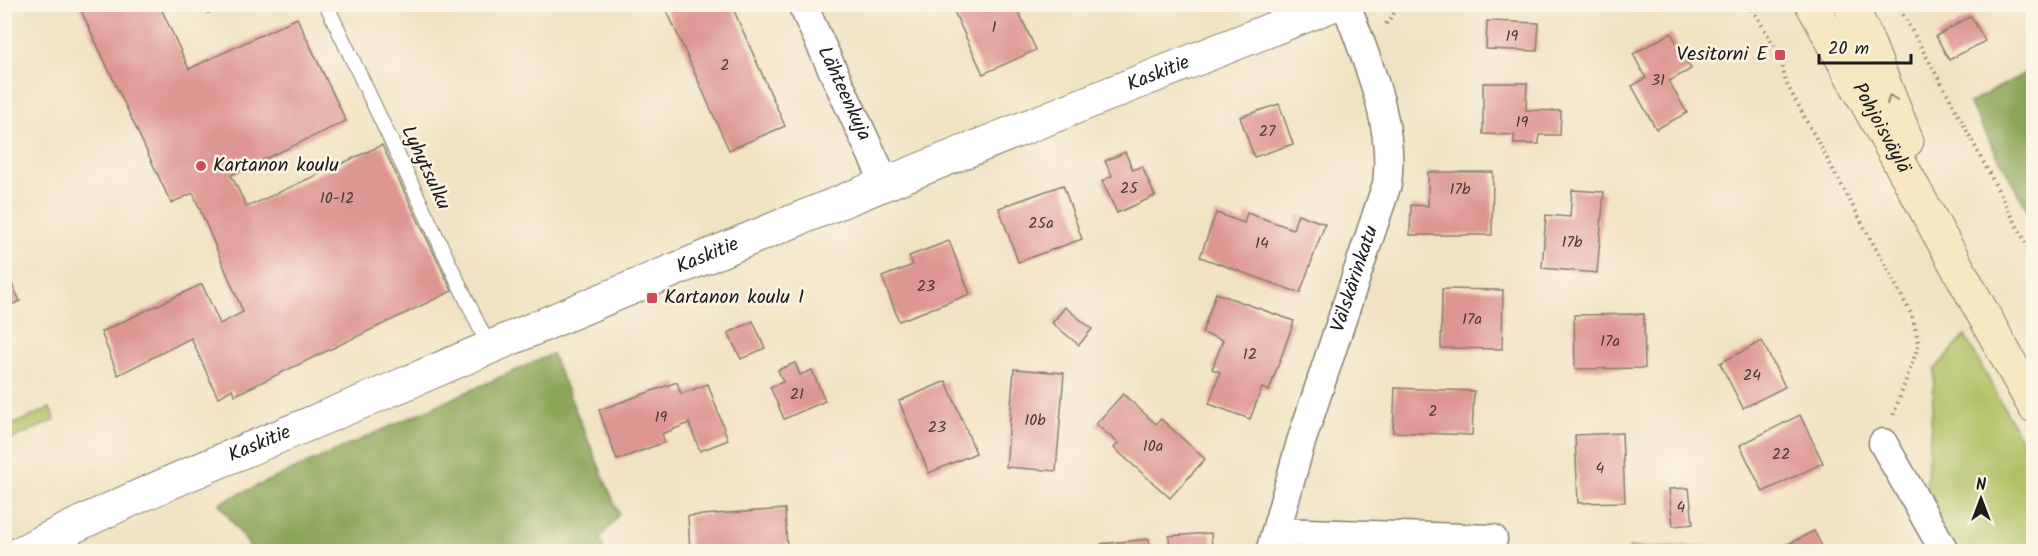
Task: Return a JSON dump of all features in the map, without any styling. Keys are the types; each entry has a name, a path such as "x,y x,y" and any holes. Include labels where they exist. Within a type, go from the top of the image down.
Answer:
{"main road":[{"name":"Pohjoisväylä","path":"1812,4 2034,406"},
{"name":"Pohjoisväylä","path":"1850,4 1865,34 1950,251"}],"street":[{"name":"Lähteenkuja","path":"802,4 885,183"},
{"name":"Kaskitie","path":"32,549 489,347 885,183 1335,4"},
{"name":"Välskärinkatu","path":"1273,542 1301,442 1387,184 1390,162 1388,138 1376,85 1346,4"},
{"path":"1883,443 1945,552"},
{"path":"1273,542 1493,539"}],"lane":[{"name":"Lyhytsulku","path":"326,4 489,347"}],"path":[{"path":"1749,4 1780,55 1785,83 1912,315 1918,344 1883,443"},
{"path":"1897,4 2034,258"}],"green space":[{"path":"2033,69 2033,221 1969,103"},
{"path":"1965,336 2033,461 2033,551 1952,551 1925,504 1935,369"},
{"path":"552,354 619,514 600,539 605,551 253,551 219,503"},
{"path":"50,408 55,420 5,442 5,428"},
{"path":"1728,547 1729,551 1629,551 1629,548"}],"building":[{"path":"78,4 159,4 189,69 297,18 346,121 231,175 247,207 382,145 452,291 235,395 232,389 218,398 191,338 118,375 101,332 202,284 220,324 243,312 193,193 171,203"},
{"path":"205,4 227,4 208,13"},
{"path":"664,4 731,4 785,126 729,150"},
{"path":"1015,4 1036,50 983,74 951,5"},
{"path":"1971,16 1985,41 1949,60 1936,36"},
{"path":"1487,21 1539,23 1537,51 1486,49"},
{"path":"1671,33 1691,69 1669,81 1687,113 1656,129 1632,86 1646,78 1633,54"},
{"path":"1483,83 1527,83 1526,110 1561,111 1560,135 1539,135 1539,144 1514,144 1514,135 1483,134"},
{"path":"1279,104 1293,144 1254,157 1240,117"},
{"path":"1125,152 1133,170 1142,166 1155,196 1117,213 1102,181 1112,176 1105,161"},
{"path":"1428,172 1493,172 1492,235 1410,235 1411,205 1428,206"},
{"path":"1063,185 1082,239 1018,262 999,208"},
{"path":"1572,190 1604,192 1597,273 1542,268 1546,215 1570,217"},
{"path":"1216,213 1244,223 1247,213 1293,229 1298,214 1325,224 1300,293 1200,257"},
{"path":"949,241 970,294 899,321 882,277 913,265 909,256"},
{"path":"4,267 20,301 4,308"},
{"path":"1442,289 1503,290 1502,349 1441,348"},
{"path":"1216,293 1294,321 1269,391 1262,388 1250,419 1209,404 1220,372 1212,369 1223,340 1202,333"},
{"path":"1065,307 1092,329 1079,345 1052,323"},
{"path":"1644,314 1645,368 1575,369 1574,315"},
{"path":"753,321 765,348 741,359 728,333"},
{"path":"1762,341 1785,387 1743,408 1720,363"},
{"path":"795,363 800,375 812,370 825,401 784,419 770,387 783,382 778,370"},
{"path":"1014,369 1064,373 1056,471 1006,467"},
{"path":"946,381 976,453 929,473 899,401"},
{"path":"677,382 681,394 708,384 728,440 700,451 689,423 662,434 665,442 617,460 599,410"},
{"path":"1395,388 1474,391 1472,435 1393,432"},
{"path":"1123,394 1156,424 1161,419 1205,459 1170,498 1114,448 1118,443 1096,424"},
{"path":"1800,415 1823,463 1763,492 1740,445"},
{"path":"1622,433 1625,502 1578,503 1575,435"},
{"path":"1689,488 1693,524 1673,526 1669,489"},
{"path":"785,509 787,550 690,552 688,516"},
{"path":"1814,531 1825,552 1773,552"},
{"path":"1211,533 1212,552 1170,552 1169,536"},
{"path":"1149,539 1151,552 1101,552 1101,544"}],"place":[{"name":"Vesitorni E","path":"1780,55"},
{"name":"Kartanon koulu","path":"201,166"},
{"name":"Kartanon koulu I","path":"652,298"}]}
